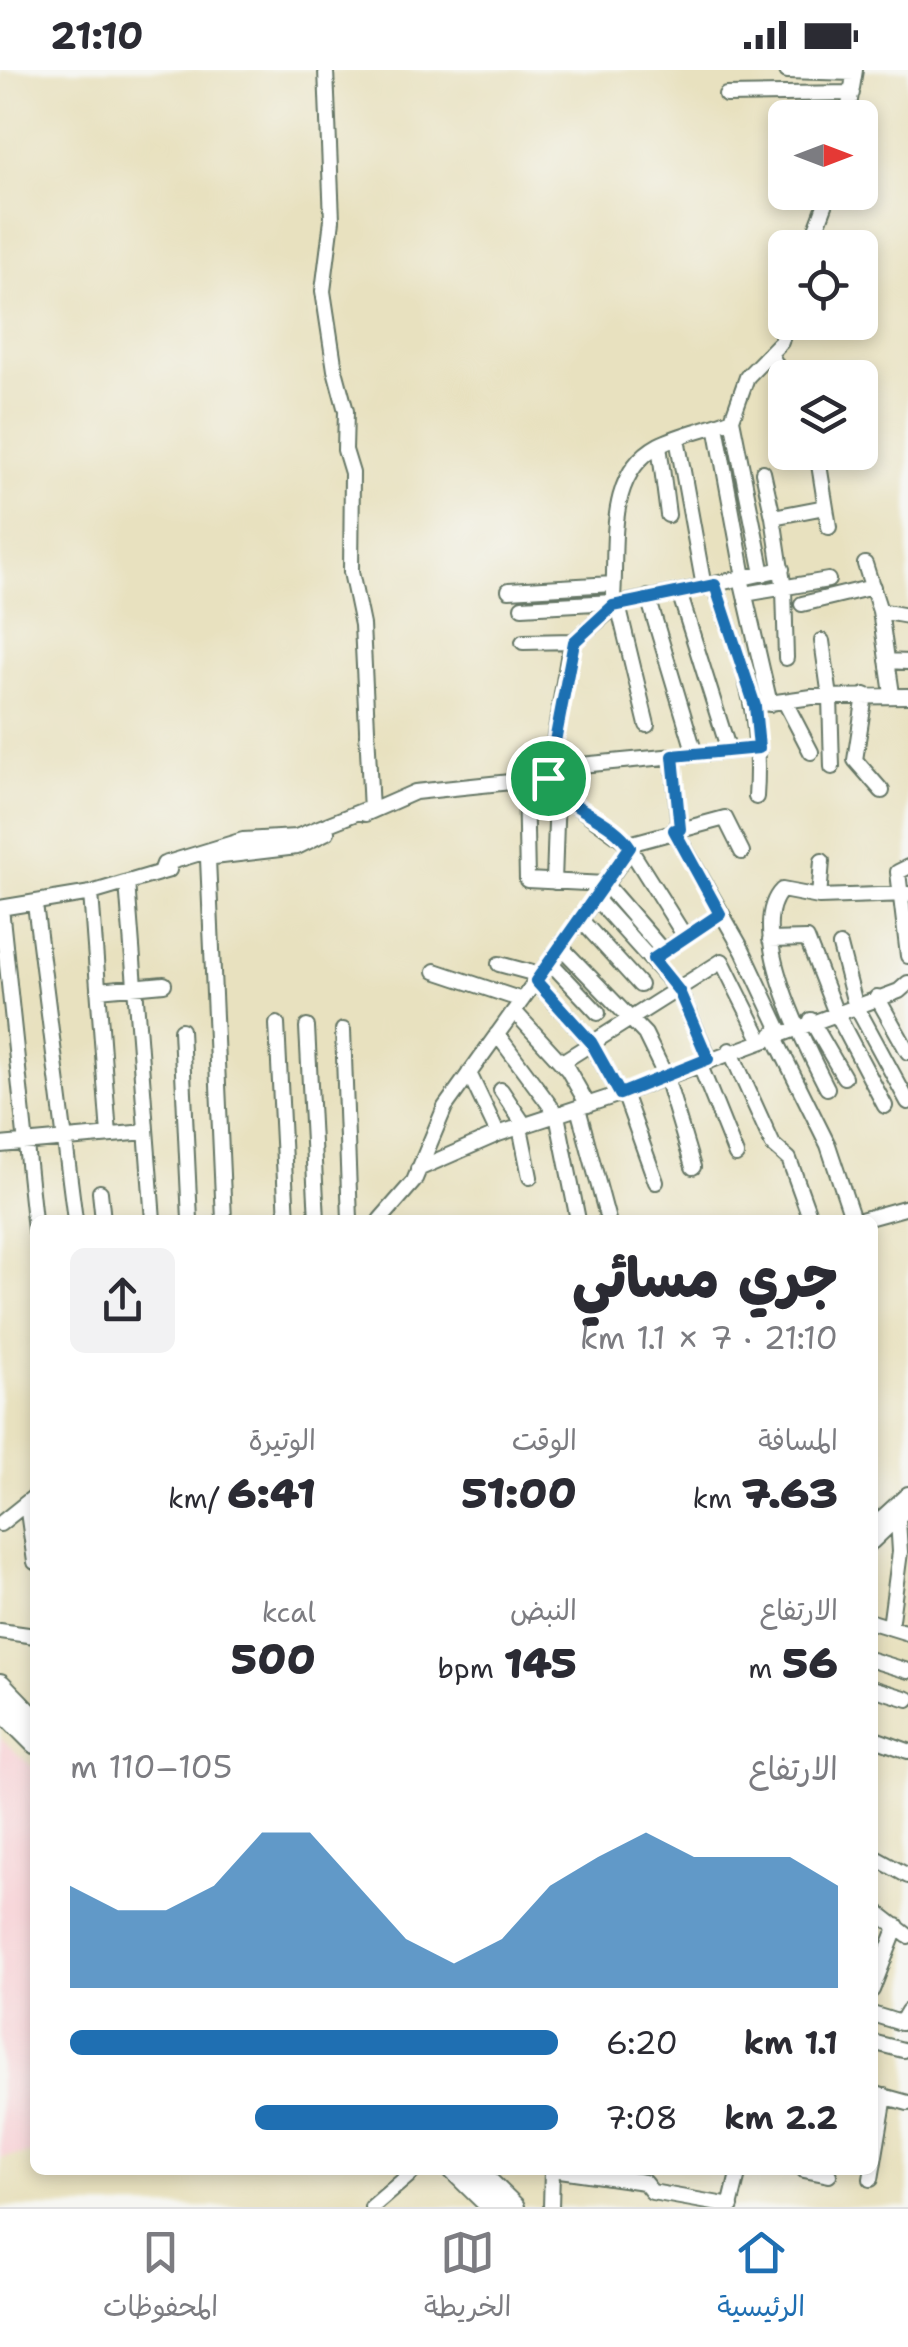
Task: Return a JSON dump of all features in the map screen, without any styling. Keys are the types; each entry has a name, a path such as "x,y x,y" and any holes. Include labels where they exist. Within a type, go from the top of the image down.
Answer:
{"highway":[{"path":"0,1684 30,1715"},
{"path":"0,1708 30,1738"},
{"path":"459,2175 492,2207"},
{"path":"481,2175 514,2207"}],"street":[{"path":"326,70 332,220 323,291 335,370 346,411 345,450 352,474 352,572 362,624 371,811"},
{"path":"788,71 855,71 851,100"},
{"path":"726,95 852,94"},
{"path":"647,725 615,604 625,480 639,459 659,445 732,419 741,406 747,376 782,340"},
{"path":"770,354 773,360"},
{"path":"732,419 763,574"},
{"path":"716,426 744,594 770,704 759,748 756,797"},
{"path":"678,438 709,586 770,704 811,752"},
{"path":"659,445 668,515"},
{"path":"819,470 829,527"},
{"path":"763,472 782,569 786,658"},
{"path":"773,517 825,506"},
{"path":"770,704 900,695 887,661 880,611 865,564"},
{"path":"522,607 615,604 782,569"},
{"path":"744,594 828,580"},
{"path":"509,590 614,584"},
{"path":"802,604 873,587"},
{"path":"680,592 729,752"},
{"path":"648,597 696,754"},
{"path":"554,882 557,792 548,773 574,642 615,604"},
{"path":"880,611 908,616"},
{"path":"822,641 830,698 832,767"},
{"path":"523,642 574,642"},
{"path":"887,661 908,662"},
{"path":"865,695 855,760 882,791"},
{"path":"33,1215 1,908 91,893 208,859 306,845 415,792 759,748"},
{"path":"673,756 677,830 778,1033 828,1145 851,1215"},
{"path":"525,780 529,882 605,884"},
{"path":"557,792 630,846 684,935"},
{"path":"161,872 164,864 233,842 296,837 364,810 371,811"},
{"path":"396,1213 418,1169 436,1119 630,846 728,819 742,852"},
{"path":"208,859 224,1215"},
{"path":"819,897 822,861"},
{"path":"908,867 898,872 905,894 908,956"},
{"path":"128,882 153,1215"},
{"path":"605,884 658,955 679,991 736,1155"},
{"path":"91,893 110,1135"},
{"path":"778,1033 770,940 770,918 778,894 905,894"},
{"path":"595,898 658,955"},
{"path":"35,904 74,1215"},
{"path":"658,955 720,914"},
{"path":"580,919 640,985"},
{"path":"770,940 806,937 835,1011 885,1106"},
{"path":"561,946 632,1019 666,1077 693,1167"},
{"path":"840,946 855,1004 908,1102"},
{"path":"562,1062 722,961 827,1088"},
{"path":"550,962 598,1013"},
{"path":"499,964 538,978 591,1042 622,1094 656,1182"},
{"path":"435,972 518,1006 562,1062 583,1107 607,1215"},
{"path":"418,1169 498,1134 622,1094 730,1050 898,991 908,982"},
{"path":"98,990 164,984"},
{"path":"877,997 908,1052"},
{"path":"811,1020 844,1077"},
{"path":"277,1024 286,1215"},
{"path":"307,1027 317,1215"},
{"path":"181,1030 190,1215"},
{"path":"343,1030 350,1215"},
{"path":"498,1034 558,1115 577,1215"},
{"path":"730,1050 773,1145 788,1159 809,1215"},
{"path":"469,1074 498,1134"},
{"path":"500,1090 523,1127 530,1177"},
{"path":"0,1145 146,1132"},
{"path":"100,1192 103,1215"},
{"path":"878,1216 908,1208"},
{"path":"878,1522 908,1494"},
{"path":"0,1524 30,1501"},
{"path":"878,1537 903,1514"},
{"path":"890,1628 904,1611 903,1514"},
{"path":"878,1624 908,1633"},
{"path":"0,1632 30,1635"},
{"path":"878,1662 908,1672"},
{"path":"878,1690 908,1700"},
{"path":"878,1740 908,1751"},
{"path":"878,1859 908,1876"},
{"path":"878,1913 902,1931 878,1978"},
{"path":"878,2016 900,2024 908,2012"},
{"path":"878,2044 903,2050"},
{"path":"879,2095 908,2103"},
{"path":"372,2207 409,2175"},
{"path":"551,2207 552,2175"},
{"path":"595,2175 644,2182 652,2192 730,2207 738,2175"},
{"path":"871,2175 871,2179"}],"shaded area":[{"path":"0,1737 30,1765 30,2154 0,2158"}],"route":[{"path":"715,585 755,706 759,748 673,756 680,829 674,830 720,914 653,959 679,991 708,1059 620,1094 591,1042 536,981 630,846 585,808 557,792 548,778 574,642 613,606 715,585"}]}
